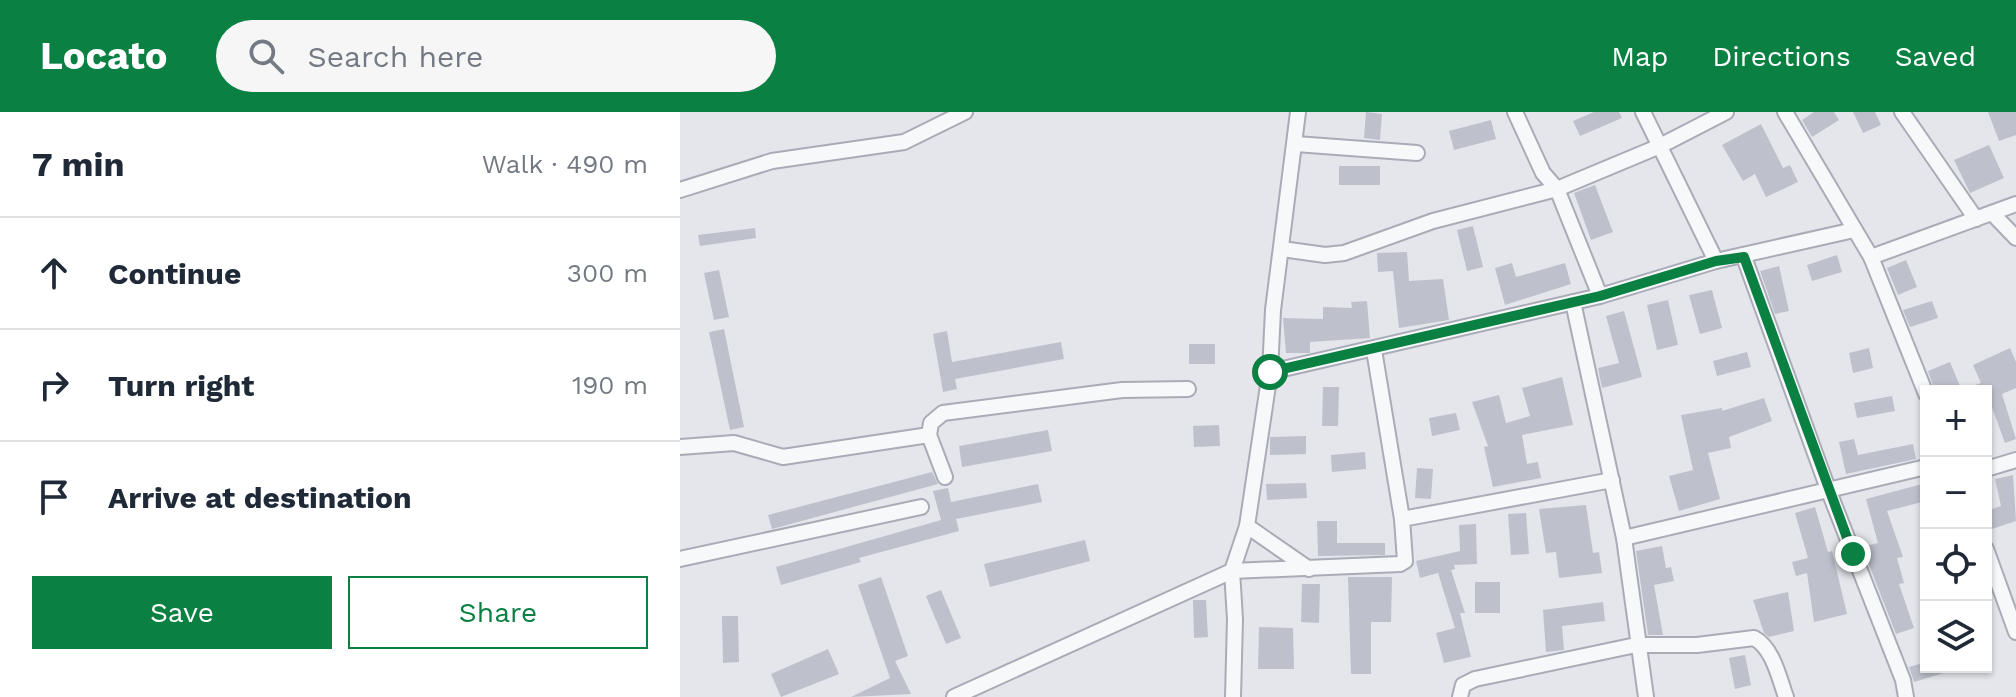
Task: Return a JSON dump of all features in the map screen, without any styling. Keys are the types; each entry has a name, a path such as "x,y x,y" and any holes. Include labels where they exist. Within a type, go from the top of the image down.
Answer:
{"street":[{"path":"680,190 772,161 904,142 965,112"},
{"path":"1233,697 1235,619 1232,571 1247,526 1270,372 1298,112"},
{"path":"1515,112 1543,173 1557,189 1600,296"},
{"path":"1643,112 1716,261"},
{"path":"1282,249 1325,255 1344,253 1433,221 1557,189 1660,146 1726,112"},
{"path":"1785,112 1871,257 1922,385"},
{"path":"1902,112 1976,219"},
{"path":"1296,144 1417,153"},
{"path":"1871,257 2016,204"},
{"path":"1992,213 2016,238"},
{"path":"1270,372 1600,296 1716,261 1854,230"},
{"path":"1744,257 1828,489 1903,680 1906,697"},
{"path":"1573,302 1624,538 1636,645 1646,697"},
{"path":"954,697 1232,571 1400,564 1405,561 1402,519 1374,350"},
{"path":"945,477 929,435 931,423 943,413 1122,390 1188,389"},
{"path":"680,447 734,443 783,457 929,435"},
{"path":"1992,467 2016,460"},
{"path":"1624,538 1920,468"},
{"path":"1402,519 1612,480"},
{"path":"680,559 921,507"},
{"path":"1247,526 1309,569"},
{"path":"1992,566 2016,632"},
{"path":"1460,697 1463,685 1475,679 1636,645 1697,645 1754,638 1761,641 1775,664 1786,697"}],"building":[{"path":"1366,112 1382,114 1380,140 1364,138"},
{"path":"1594,112 1619,112 1622,118 1580,136 1573,121"},
{"path":"1814,112 1834,112 1839,120 1812,137 1802,120"},
{"path":"1853,112 1875,112 1881,125 1863,133"},
{"path":"1988,112 2016,112 2016,135 1999,141"},
{"path":"1491,120 1496,139 1454,150 1449,131"},
{"path":"1761,124 1783,168 1790,165 1798,182 1766,197 1755,174 1743,181 1722,145"},
{"path":"1989,145 2004,178 1970,193 1954,160"},
{"path":"1339,166 1380,166 1380,185 1339,185"},
{"path":"1595,185 1613,232 1591,240 1574,193"},
{"path":"1473,226 1483,267 1467,271 1457,230"},
{"path":"755,228 756,238 700,246 698,235"},
{"path":"1407,252 1409,281 1443,279 1449,320 1399,328 1393,271 1378,272 1377,253"},
{"path":"1837,255 1842,272 1812,281 1807,265"},
{"path":"1906,260 1917,287 1898,295 1887,268"},
{"path":"1512,263 1516,277 1565,263 1571,284 1505,305 1495,268"},
{"path":"1779,266 1789,311 1775,314 1760,271"},
{"path":"719,270 729,317 714,320 704,273"},
{"path":"1712,290 1722,328 1700,334 1689,295"},
{"path":"1668,300 1678,345 1657,350 1647,305"},
{"path":"1367,301 1370,338 1310,342 1310,353 1286,353 1283,318 1323,319 1323,307 1352,308 1351,302"},
{"path":"1932,301 1938,318 1910,327 1903,310"},
{"path":"1624,311 1642,377 1602,388 1598,368 1619,363 1606,316"},
{"path":"724,329 744,427 730,430 709,332"},
{"path":"947,331 952,362 1061,342 1064,359 955,379 957,389 943,392 933,334"},
{"path":"1189,344 1215,344 1215,364 1189,364"},
{"path":"1869,348 1873,368 1853,373 1849,353"},
{"path":"2010,348 2016,362 2016,388 2002,394 2016,439 2005,443 1992,407 1992,385 1975,385 1981,383 1973,365"},
{"path":"1747,352 1751,367 1717,376 1713,361"},
{"path":"1950,362 1960,385 1933,385 1928,371"},
{"path":"1562,377 1573,425 1522,435 1527,464 1538,462 1541,478 1493,487 1484,447 1488,446 1472,402 1499,395 1506,423 1530,416 1522,388"},
{"path":"1323,387 1339,387 1338,426 1322,426"},
{"path":"1892,396 1895,411 1857,418 1854,403"},
{"path":"1764,398 1772,421 1729,437 1731,448 1708,453 1720,499 1679,511 1669,476 1693,470 1681,415 1722,408 1722,411"},
{"path":"1456,413 1460,430 1432,436 1429,418"},
{"path":"1219,425 1220,446 1194,447 1193,426"},
{"path":"1048,430 1052,451 962,467 959,446"},
{"path":"1306,436 1306,454 1270,455 1270,437"},
{"path":"1854,439 1858,455 1913,444 1916,459 1846,474 1839,442"},
{"path":"1365,452 1366,469 1332,472 1331,455"},
{"path":"1417,468 1433,469 1431,499 1415,498"},
{"path":"932,472 938,484 772,529 768,515"},
{"path":"2013,475 2016,521 1992,529 1992,509 2001,506 1995,479"},
{"path":"1306,483 1307,498 1267,500 1266,484"},
{"path":"1038,484 1042,502 956,519 959,531 859,558 861,562 781,585 776,567 941,520 933,491 948,488 951,502"},
{"path":"1920,485 1920,503 1887,511 1903,557 1897,558 1904,583 1899,584 1914,628 1896,634 1862,547 1878,543 1866,499"},
{"path":"1586,505 1593,553 1599,552 1602,573 1559,578 1556,552 1546,553 1539,509"},
{"path":"1815,507 1828,552 1832,551 1847,614 1814,622 1807,573 1796,576 1792,562 1808,558 1795,513"},
{"path":"1526,513 1529,554 1511,555 1508,514"},
{"path":"1317,521 1337,521 1337,543 1385,543 1385,555 1318,556"},
{"path":"1476,524 1477,564 1454,565 1455,569 1451,570 1465,613 1460,613 1471,657 1444,663 1436,633 1455,628 1438,573 1420,578 1416,561 1460,551 1459,525"},
{"path":"1085,540 1090,561 990,587 984,564"},
{"path":"1662,546 1666,568 1671,567 1674,581 1654,585 1663,635 1648,635 1636,551"},
{"path":"881,577 908,656 895,661 911,694 851,697 890,678 858,585"},
{"path":"1348,577 1392,577 1391,622 1371,622 1371,674 1351,674"},
{"path":"1475,582 1500,582 1500,613 1475,613"},
{"path":"1302,584 1320,584 1319,623 1301,622"},
{"path":"941,590 961,638 946,644 926,596"},
{"path":"1788,592 1794,631 1769,637 1764,633 1753,600"},
{"path":"1193,600 1206,600 1208,637 1194,638"},
{"path":"1603,602 1605,621 1562,626 1564,650 1546,652 1543,610"},
{"path":"722,616 738,616 739,662 723,663"},
{"path":"1259,627 1293,628 1294,669 1258,669"},
{"path":"828,649 839,674 781,697 771,674"},
{"path":"1745,655 1751,685 1735,689 1729,658"},
{"path":"1920,664 1920,673 1944,673 1914,682 1909,667"}],"route":[{"path":"1270,372 1600,296 1716,261 1744,257 1853,554"}]}
